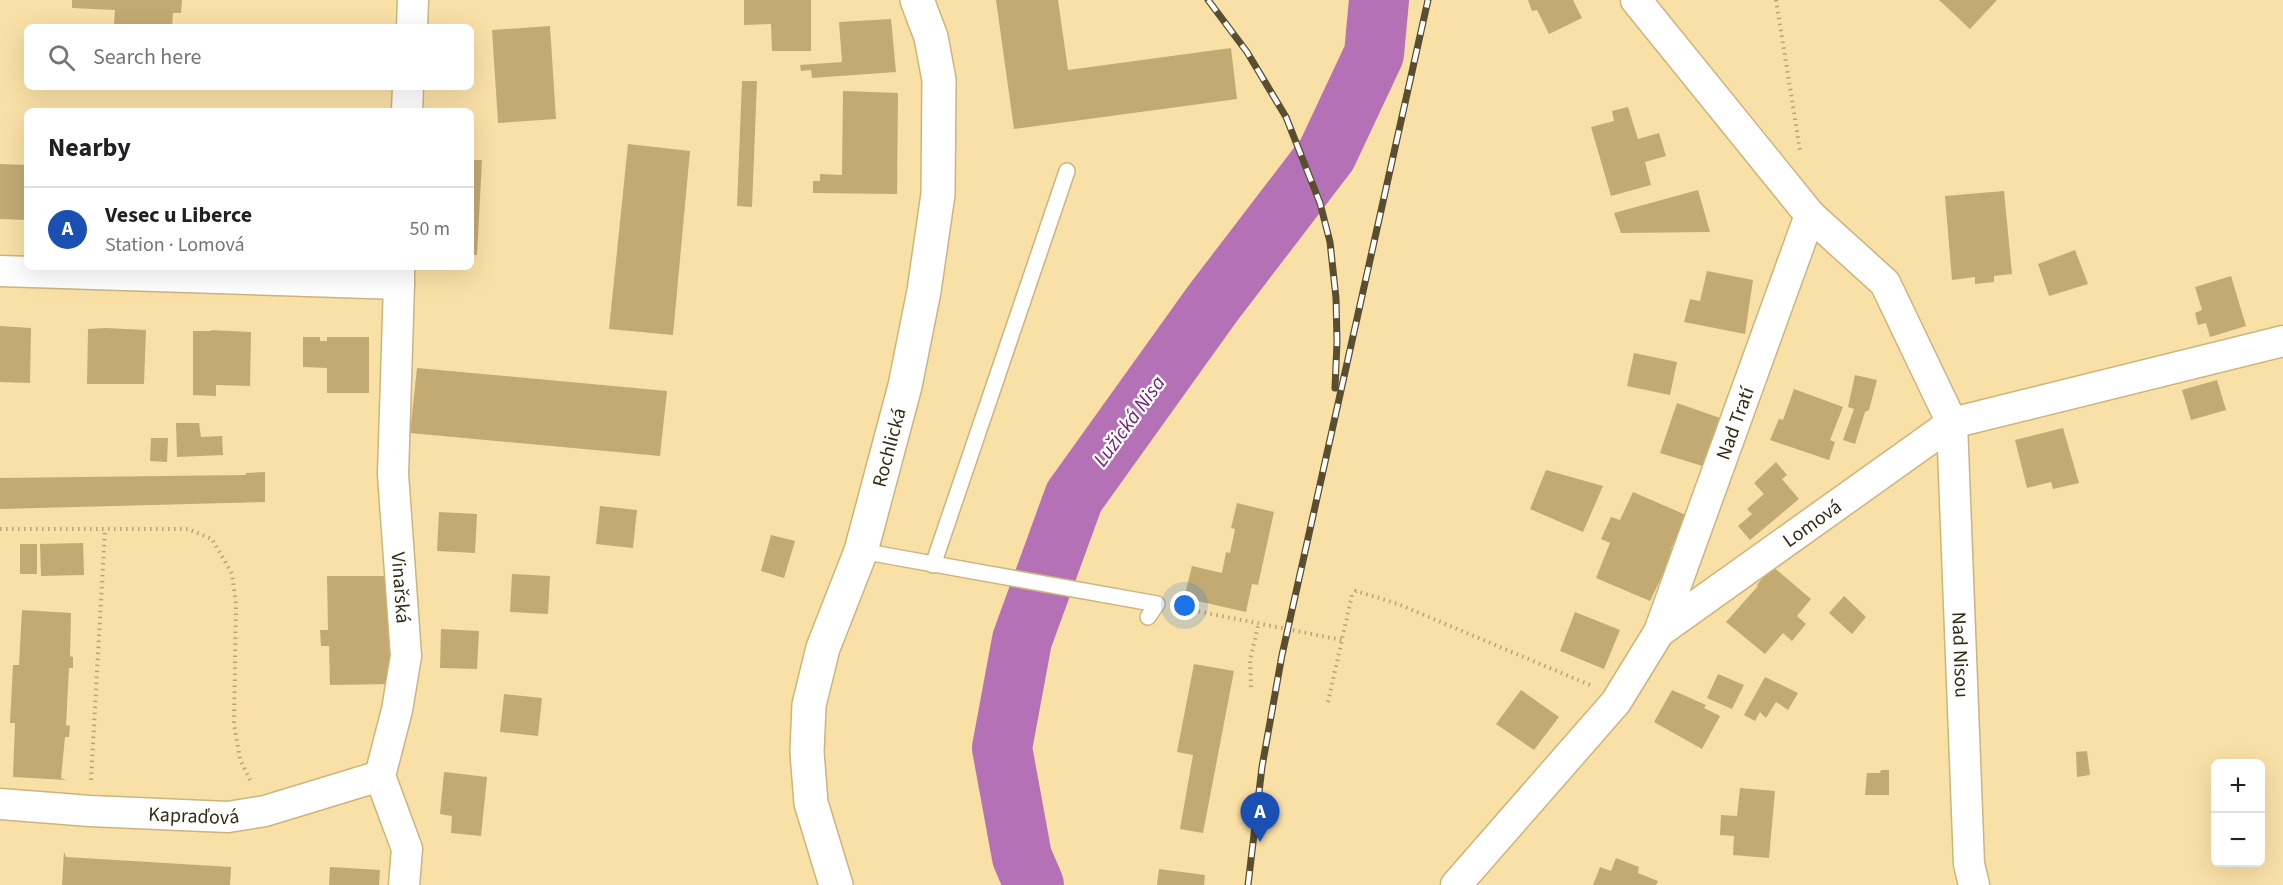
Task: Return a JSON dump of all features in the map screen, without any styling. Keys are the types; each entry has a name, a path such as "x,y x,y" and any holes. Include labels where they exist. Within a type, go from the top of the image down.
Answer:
{"street":[{"path":"411,24 413,0"},
{"name":"Rochlická","path":"836,885 811,803 807,752 809,705 823,648 861,551 905,386 924,291 938,194 939,80 931,37 917,0"},
{"path":"1636,0 1810,215 1885,283 1952,423"},
{"path":"407,108 408,90"},
{"name":"Nad Tratí","path":"1659,632 1810,215"},
{"path":"0,272 399,275"},
{"name":"Vinařská","path":"380,776 397,710 406,656 393,474 399,275"},
{"name":"Lomová","path":"1456,885 1616,702 1659,632 1952,423 2283,341"},
{"name":"Nad Nisou","path":"1952,423 1969,852 1974,885"},
{"path":"380,776 407,849 404,885"},
{"name":"Kapraďová","path":"0,804 90,811 228,817 265,811 380,776"}],"lane":[{"path":"933,565 1067,171"},
{"path":"861,551 1157,604 1148,618"}],"path":[{"path":"1776,0 1801,156"},
{"path":"0,529 188,529 212,539 232,574 236,604 234,724 240,759 265,811"},
{"path":"90,811 105,529"},
{"path":"1328,702 1352,595 1356,591 1398,604 1593,686 1616,702"},
{"path":"1157,604 1259,622 1342,640"},
{"path":"1251,687 1250,660 1259,622"}],"building":[{"path":"72,0 182,0 181,13 173,13 172,24 114,24 115,10 72,8"},
{"path":"744,0 811,0 811,51 772,51 771,24 744,25"},
{"path":"996,0 1058,0 1068,70 1231,48 1237,99 1014,129"},
{"path":"1528,0 1573,0 1582,18 1549,34 1537,10 1532,11"},
{"path":"1939,0 1997,0 1970,29"},
{"path":"891,19 896,72 812,78 811,70 801,71 800,65 842,62 839,22"},
{"path":"550,26 556,119 498,123 492,30"},
{"path":"742,81 757,81 752,207 737,206"},
{"path":"843,91 898,93 897,194 813,193 813,181 820,181 820,174 842,175"},
{"path":"1628,107 1638,139 1659,133 1666,156 1645,162 1651,185 1611,196 1591,127 1614,121 1612,111"},
{"path":"628,144 690,151 673,335 609,329"},
{"path":"474,160 482,160 477,255 474,255"},
{"path":"0,164 24,165 24,220 0,219"},
{"path":"1698,190 1710,232 1621,233 1614,213"},
{"path":"2004,191 2012,274 1994,276 1994,282 1975,284 1975,277 1952,280 1945,196"},
{"path":"2075,250 2088,284 2049,296 2038,264"},
{"path":"1707,271 1753,280 1745,334 1684,322 1690,299 1700,301"},
{"path":"2231,276 2246,326 2210,337 2206,323 2198,325 2195,313 2202,310 2195,287"},
{"path":"0,326 31,328 30,383 0,382"},
{"path":"88,329 146,330 144,384 87,384"},
{"path":"193,331 251,332 250,386 216,385 216,396 193,395"},
{"path":"303,337 320,337 320,341 327,341 327,337 369,337 369,393 327,393 327,368 303,367"},
{"path":"1634,353 1677,362 1670,395 1627,386"},
{"path":"417,368 667,391 660,456 410,433"},
{"path":"1855,375 1877,380 1869,410 1865,412 1855,444 1843,440 1854,409 1848,407"},
{"path":"2217,380 2226,410 2191,420 2182,390"},
{"path":"1794,389 1843,407 1830,440 1835,442 1829,460 1770,440 1779,419 1783,420"},
{"path":"1677,403 1726,420 1709,468 1660,453"},
{"path":"176,423 199,423 201,437 222,436 223,455 177,457"},
{"path":"2063,428 2079,483 2053,489 2051,482 2027,488 2015,440"},
{"path":"151,438 168,438 167,462 150,461"},
{"path":"1776,462 1787,475 1782,479 1799,499 1750,540 1738,526 1752,514 1747,509 1764,494 1754,483"},
{"path":"1546,470 1603,486 1583,532 1530,509"},
{"path":"265,472 265,502 0,509 0,478 246,475 246,473"},
{"path":"1633,492 1686,515 1671,549 1674,551 1650,601 1596,578 1610,543 1601,539 1611,517 1620,520"},
{"path":"1237,503 1274,512 1258,585 1252,584 1246,612 1184,598 1192,566 1222,573 1226,552 1230,553 1235,529 1231,528"},
{"path":"600,506 637,510 633,548 596,544"},
{"path":"439,512 477,514 475,553 437,551"},
{"path":"771,535 795,541 784,578 761,571"},
{"path":"83,543 84,575 41,576 40,544"},
{"path":"20,544 37,544 37,574 20,574"},
{"path":"1772,566 1811,599 1797,616 1806,624 1792,641 1783,633 1765,654 1726,622 1758,586"},
{"path":"512,574 550,576 548,614 510,612"},
{"path":"327,576 390,576 393,684 330,685 329,646 321,646 320,630 328,630"},
{"path":"1844,596 1866,617 1852,634 1829,613"},
{"path":"22,610 71,613 70,656 73,657 73,668 69,668 66,725 70,726 69,737 65,737 61,778 66,780 13,777 15,723 10,723 13,665 19,665"},
{"path":"1575,612 1620,630 1604,669 1560,651"},
{"path":"441,629 479,631 477,669 440,668"},
{"path":"1194,664 1234,671 1203,833 1180,829 1193,755 1177,752"},
{"path":"1718,674 1744,685 1732,709 1707,698"},
{"path":"1765,677 1798,693 1788,710 1776,702 1766,718 1760,712 1755,721 1744,715"},
{"path":"1521,690 1559,717 1534,750 1496,724"},
{"path":"1672,690 1706,705 1704,708 1720,716 1702,749 1654,722"},
{"path":"504,694 542,698 538,736 500,732"},
{"path":"2087,751 2090,775 2077,777 2076,752"},
{"path":"1881,770 1889,770 1889,795 1865,795 1867,773 1880,773"},
{"path":"444,772 487,777 481,836 451,833 452,816 440,814"},
{"path":"1740,788 1775,791 1769,858 1733,855 1734,836 1720,835 1721,815 1737,816"},
{"path":"64,852 66,857 231,867 230,885 62,885"},
{"path":"1616,858 1639,867 1638,873 1658,881 1656,885 1593,885 1600,867 1611,871"},
{"path":"330,867 380,870 379,885 329,885"},
{"path":"1159,869 1205,875 1204,885 1157,885"}],"waterway":[{"name":"Lužická Nisa","path":"1034,885 1022,857 1002,748 1022,640 1074,497 1213,303 1327,154 1374,54 1379,0"}],"railway":[{"path":"1208,0 1247,52 1286,117 1320,203 1330,242 1336,298 1335,388"},
{"path":"1248,885 1262,767 1282,655 1428,0"}],"place":[{"name":"Vesec u Liberce","path":"1260,842"}]}
